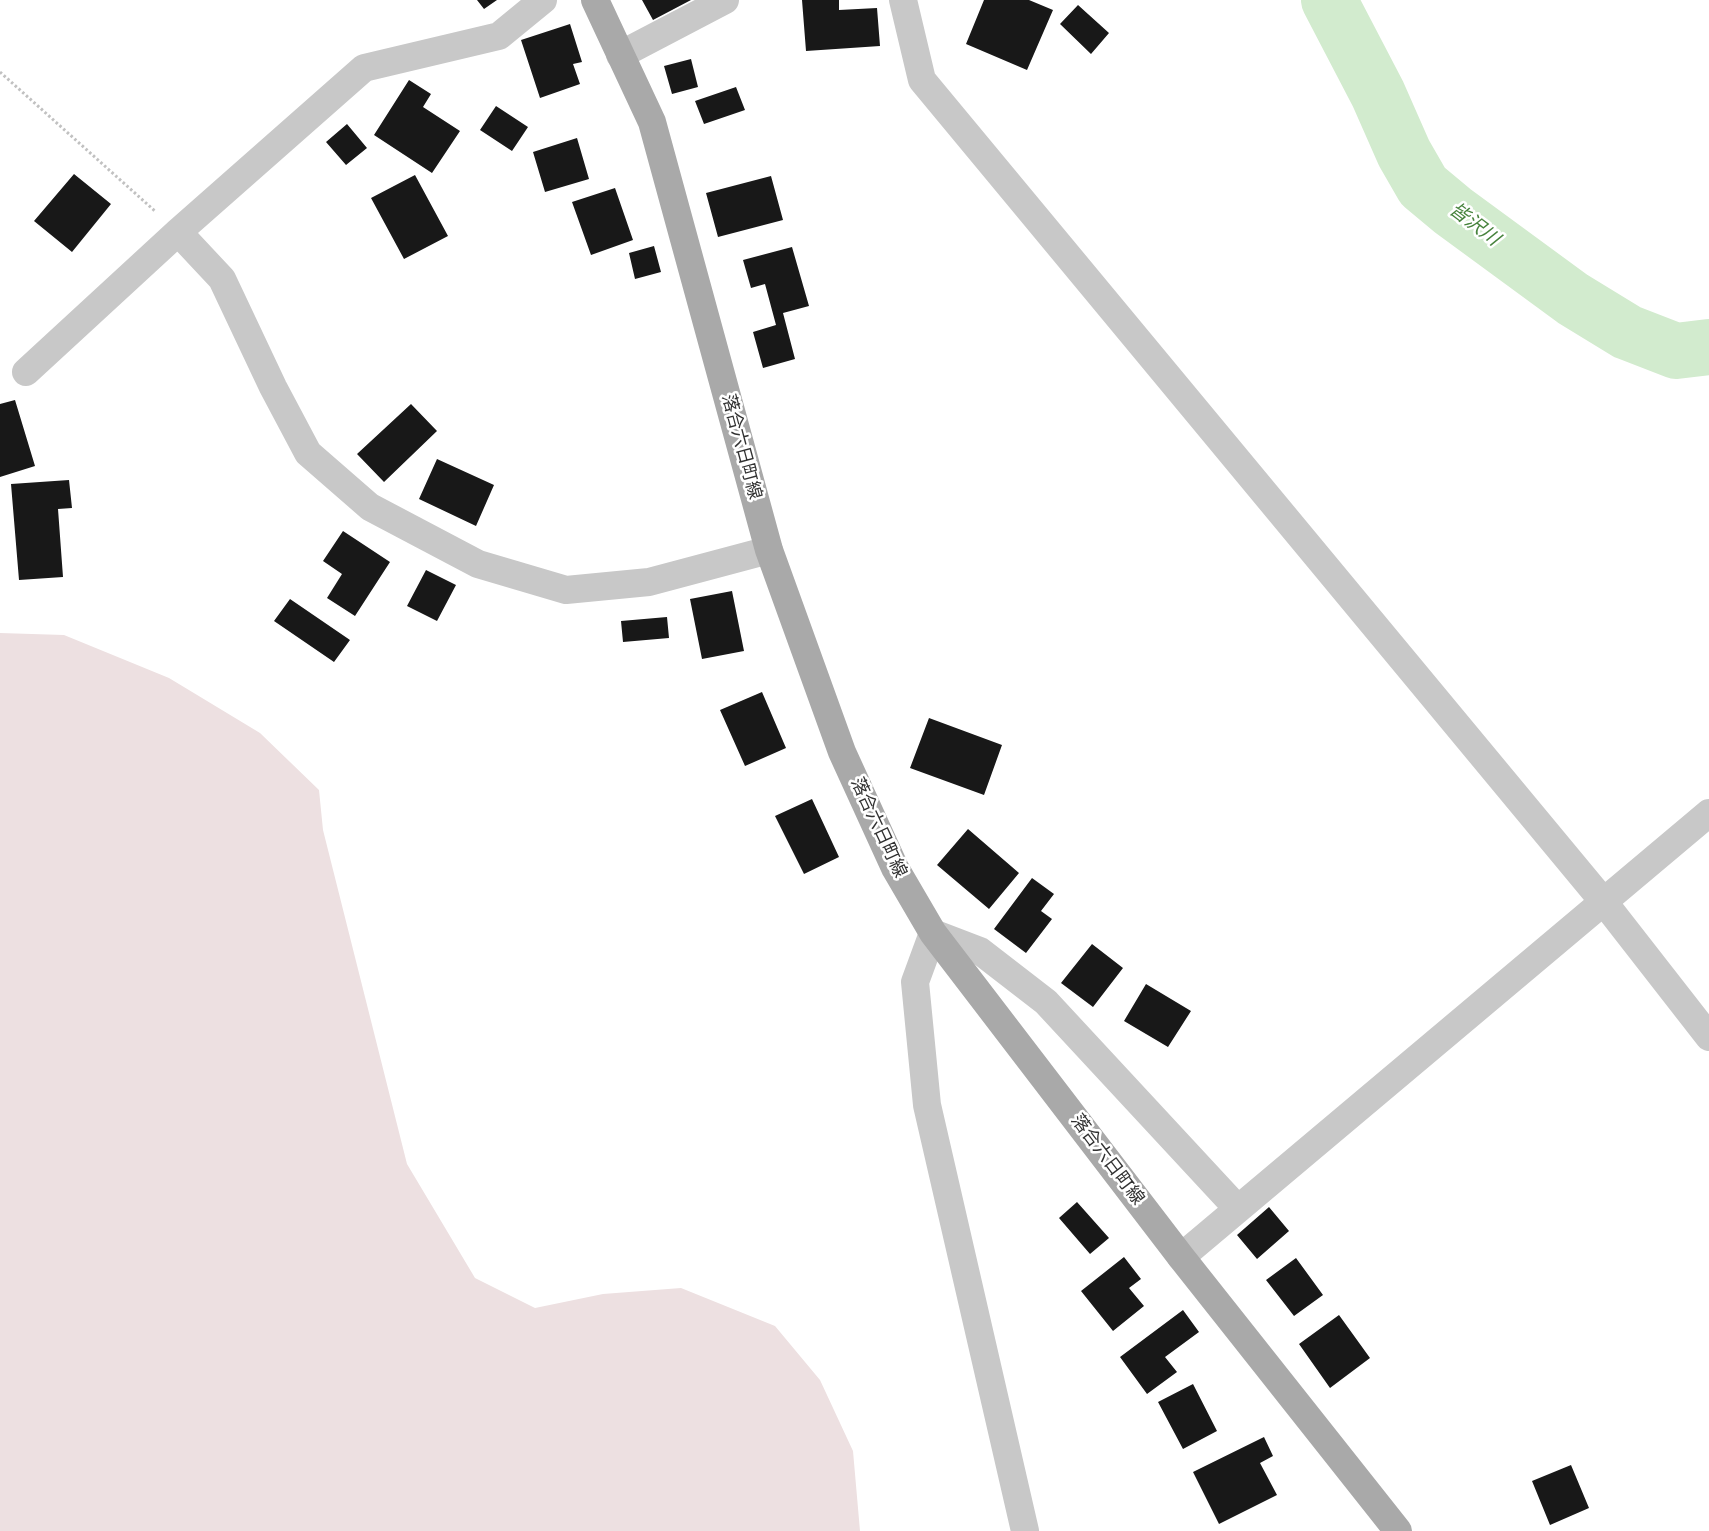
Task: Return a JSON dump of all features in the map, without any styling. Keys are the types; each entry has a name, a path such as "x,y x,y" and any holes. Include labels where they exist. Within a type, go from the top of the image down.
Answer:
{"main road":[{"name":"落合六日町線","path":"595,0 652,122 769,550 842,752 895,868 933,933 1181,1257 1398,1531"}],"street":[{"path":"26,372 178,232 364,68 500,36 543,0"},
{"path":"620,56 725,0"},
{"path":"903,0 922,80 1603,902 1709,1037"},
{"path":"178,232 222,279 273,387 308,453 370,507 478,564 566,590 649,582 769,550"},
{"path":"1181,1257 1709,813"},
{"path":"1025,1531 927,1105 915,982 933,933 980,951 1046,1002 1238,1209"}],"path":[{"path":"0,72 178,232"}],"shaded area":[{"path":"0,633 64,635 169,678 260,733 319,790 323,830 407,1164 475,1278 535,1308 603,1294 681,1288 775,1326 820,1380 853,1451 860,1531 0,1531"}],"building":[{"path":"477,0 497,0 484,9"},
{"path":"642,0 691,0 653,20"},
{"path":"802,0 839,0 839,10 877,8 880,46 806,51"},
{"path":"984,0 1029,0 1053,10 1027,70 966,44"},
{"path":"1078,5 1109,33 1091,54 1060,24"},
{"path":"570,24 582,62 573,64 580,84 540,98 521,40"},
{"path":"691,59 698,87 672,94 664,66"},
{"path":"409,80 431,94 423,107 460,131 432,173 374,135"},
{"path":"736,87 745,110 704,124 695,101"},
{"path":"496,106 528,127 512,151 480,130"},
{"path":"347,124 367,148 346,165 326,142"},
{"path":"577,138 589,179 545,192 533,152"},
{"path":"74,174 111,204 72,252 34,221"},
{"path":"415,175 448,236 404,259 371,198"},
{"path":"771,176 783,220 718,237 706,193"},
{"path":"615,188 633,240 591,255 572,202"},
{"path":"654,246 661,272 635,279 629,253"},
{"path":"792,247 809,306 783,313 795,359 763,368 753,332 776,325 765,284 751,288 743,260"},
{"path":"15,400 35,466 0,477 0,404"},
{"path":"411,404 437,431 384,482 357,454"},
{"path":"437,459 494,485 476,526 419,499"},
{"path":"69,480 72,508 58,509 63,577 19,580 11,484"},
{"path":"343,531 390,562 355,616 327,598 342,574 323,561"},
{"path":"426,570 456,585 437,621 407,606"},
{"path":"732,591 744,651 702,659 690,599"},
{"path":"290,599 350,640 334,662 274,621"},
{"path":"667,617 669,638 623,642 621,621"},
{"path":"762,692 786,748 745,766 720,710"},
{"path":"929,718 1002,745 984,795 910,768"},
{"path":"812,799 839,857 804,874 775,816"},
{"path":"968,829 1019,873 989,909 937,865"},
{"path":"1032,878 1054,894 1041,911 1052,919 1026,953 994,929"},
{"path":"1092,944 1123,968 1093,1007 1061,983"},
{"path":"1146,984 1191,1011 1168,1047 1124,1021"},
{"path":"1077,1202 1109,1238 1090,1254 1059,1218"},
{"path":"1269,1207 1289,1231 1257,1259 1237,1235"},
{"path":"1124,1257 1141,1279 1129,1288 1144,1306 1113,1331 1081,1291"},
{"path":"1296,1258 1323,1295 1294,1316 1266,1280"},
{"path":"1183,1310 1199,1332 1165,1357 1177,1372 1147,1394 1120,1357"},
{"path":"1339,1315 1370,1358 1330,1388 1299,1344"},
{"path":"1193,1384 1217,1431 1183,1449 1158,1402"},
{"path":"1264,1437 1273,1456 1260,1463 1277,1495 1219,1524 1193,1472"},
{"path":"1571,1465 1589,1508 1550,1525 1532,1481"}],"waterway":[{"name":"皆沢川","path":"1329,0 1378,94 1404,153 1423,186 1453,211 1573,299 1627,332 1676,351 1709,347"}]}
